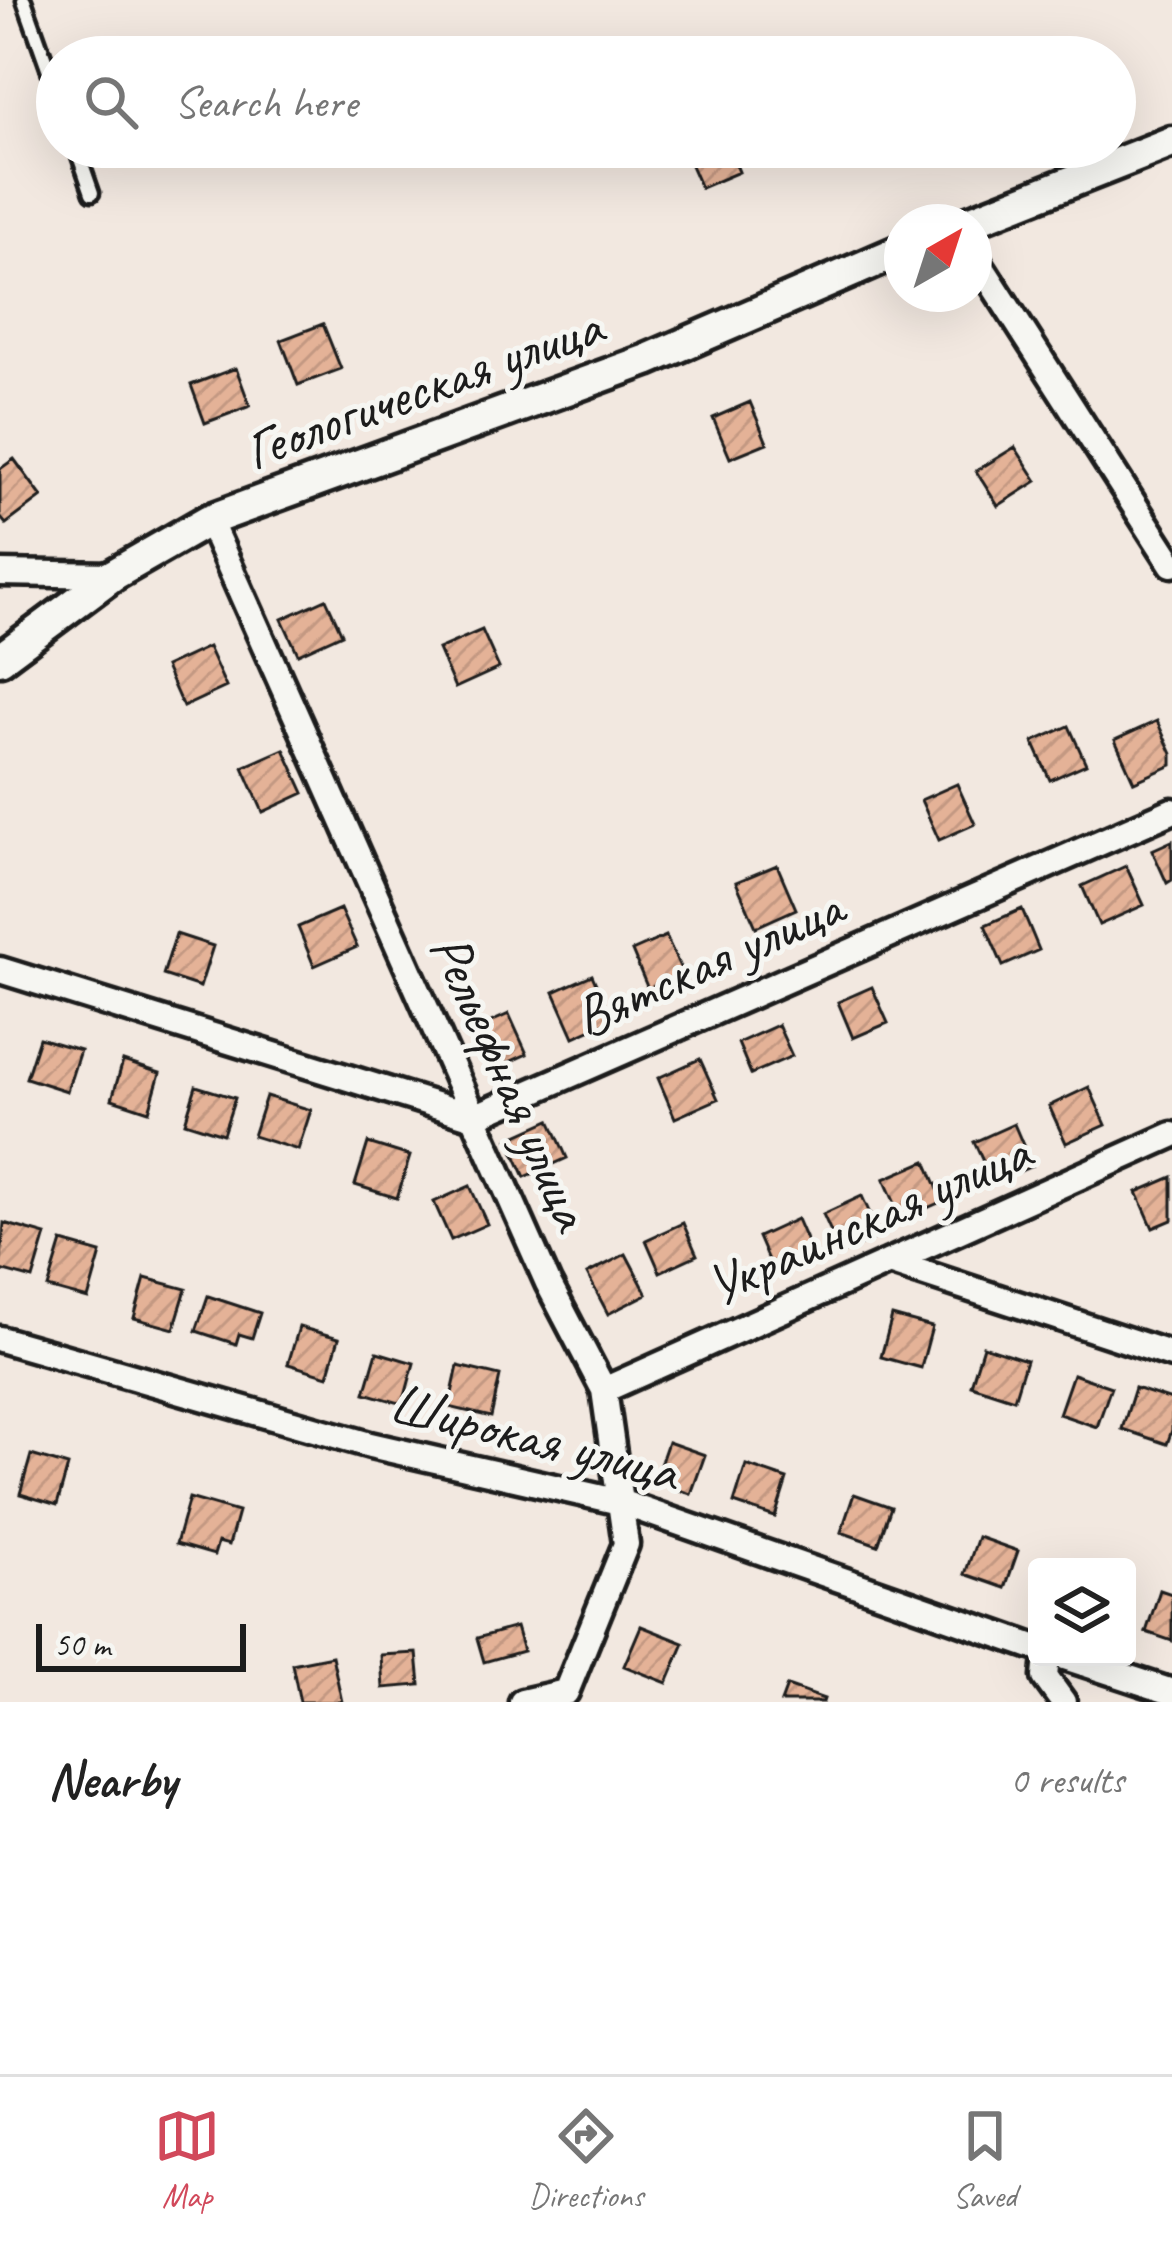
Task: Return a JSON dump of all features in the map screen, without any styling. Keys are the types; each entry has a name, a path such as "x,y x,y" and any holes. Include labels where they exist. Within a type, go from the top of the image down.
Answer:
{"street":[{"path":"1136,156 1172,142"},
{"path":"992,213 1106,168"},
{"name":"Геологическая улица","path":"0,659 113,575 209,520 647,360 884,258"},
{"path":"992,282 1172,564"},
{"name":"Рельефная улица","path":"209,520 548,1283 604,1390 626,1544 567,1697"},
{"path":"0,573 113,575"},
{"name":"Вятская улица","path":"474,1117 1172,811"},
{"path":"0,970 474,1117"},
{"name":"Украинская улица","path":"604,1390 1172,1135"},
{"path":"889,1262 1172,1355"},
{"name":"Широкая улица","path":"0,1339 370,1445 620,1502 1028,1645"},
{"path":"1046,1666 1045,1677 1063,1702"},
{"path":"1093,1666 1172,1692"},
{"path":"522,1702 567,1697"}],"lane":[{"path":"24,0 37,36"},
{"path":"83,168 92,193"}],"building":[{"path":"692,168 737,168 739,172 701,188"},
{"path":"323,324 341,369 298,385 281,340"},
{"path":"236,368 250,406 205,423 191,385"},
{"path":"750,402 767,443 730,458 713,418"},
{"path":"1015,447 1037,481 998,506 976,471"},
{"path":"14,459 42,497 6,524 0,517 0,469"},
{"path":"326,599 342,634 298,654 282,619"},
{"path":"482,630 499,668 455,688 438,649"},
{"path":"208,647 226,687 183,707 165,667"},
{"path":"1157,721 1172,765 1134,782 1115,740"},
{"path":"1069,726 1086,764 1050,780 1033,742"},
{"path":"284,749 304,793 263,812 243,767"},
{"path":"957,784 975,824 939,840 921,800"},
{"path":"1172,841 1172,880 1167,883 1152,850"},
{"path":"777,865 796,909 756,927 736,882"},
{"path":"1126,866 1144,905 1099,925 1082,886"},
{"path":"340,909 357,947 314,966 298,927"},
{"path":"1022,909 1039,950 1003,966 985,925"},
{"path":"176,934 213,946 200,987 163,975"},
{"path":"666,936 683,974 648,989 632,951"},
{"path":"592,975 612,1020 574,1037 554,992"},
{"path":"872,987 888,1023 853,1038 838,1002"},
{"path":"509,1014 527,1054 489,1071 471,1031"},
{"path":"778,1025 792,1056 751,1074 738,1043"},
{"path":"39,1038 80,1050 67,1091 26,1078"},
{"path":"700,1059 718,1099 675,1118 658,1078"},
{"path":"123,1061 160,1073 149,1111 112,1099"},
{"path":"196,1086 235,1098 223,1134 185,1122"},
{"path":"1089,1087 1106,1125 1066,1143 1049,1106"},
{"path":"266,1096 311,1110 298,1150 253,1136"},
{"path":"550,1120 567,1158 525,1177 508,1139"},
{"path":"1014,1124 1032,1166 993,1183 974,1142"},
{"path":"368,1143 410,1156 397,1198 355,1185"},
{"path":"926,1161 943,1201 902,1219 884,1179"},
{"path":"1172,1177 1172,1220 1153,1228 1137,1192"},
{"path":"470,1186 487,1224 451,1240 434,1202"},
{"path":"862,1196 880,1236 841,1254 823,1214"},
{"path":"797,1219 813,1256 774,1274 758,1237"},
{"path":"4,1223 46,1235 33,1279 0,1270"},
{"path":"683,1223 697,1255 660,1272 646,1240"},
{"path":"62,1242 101,1253 88,1299 48,1288"},
{"path":"626,1254 647,1294 608,1314 587,1274"},
{"path":"145,1278 186,1289 174,1329 134,1318"},
{"path":"208,1296 260,1313 252,1338 239,1334 236,1344 196,1331"},
{"path":"892,1316 932,1327 921,1368 881,1357"},
{"path":"299,1327 339,1338 328,1376 288,1364"},
{"path":"983,1346 1026,1360 1014,1399 971,1385"},
{"path":"377,1352 414,1363 403,1404 365,1393"},
{"path":"458,1366 500,1376 491,1417 449,1407"},
{"path":"1073,1374 1111,1387 1097,1427 1059,1414"},
{"path":"1135,1388 1172,1400 1167,1444 1122,1429"},
{"path":"668,1442 705,1455 691,1494 654,1482"},
{"path":"31,1455 68,1466 57,1505 20,1494"},
{"path":"746,1465 787,1479 775,1517 734,1503"},
{"path":"854,1494 891,1507 878,1545 841,1532"},
{"path":"189,1498 238,1512 229,1545 218,1542 214,1555 176,1544"},
{"path":"978,1537 1018,1551 1005,1588 965,1574"},
{"path":"1160,1590 1172,1594 1172,1641 1146,1632"},
{"path":"641,1626 684,1643 667,1683 624,1666"},
{"path":"516,1627 523,1651 484,1662 477,1638"},
{"path":"417,1653 420,1685 383,1688 381,1655"},
{"path":"332,1656 342,1702 300,1702 292,1664"},
{"path":"787,1686 824,1699 823,1702 781,1702"}]}
